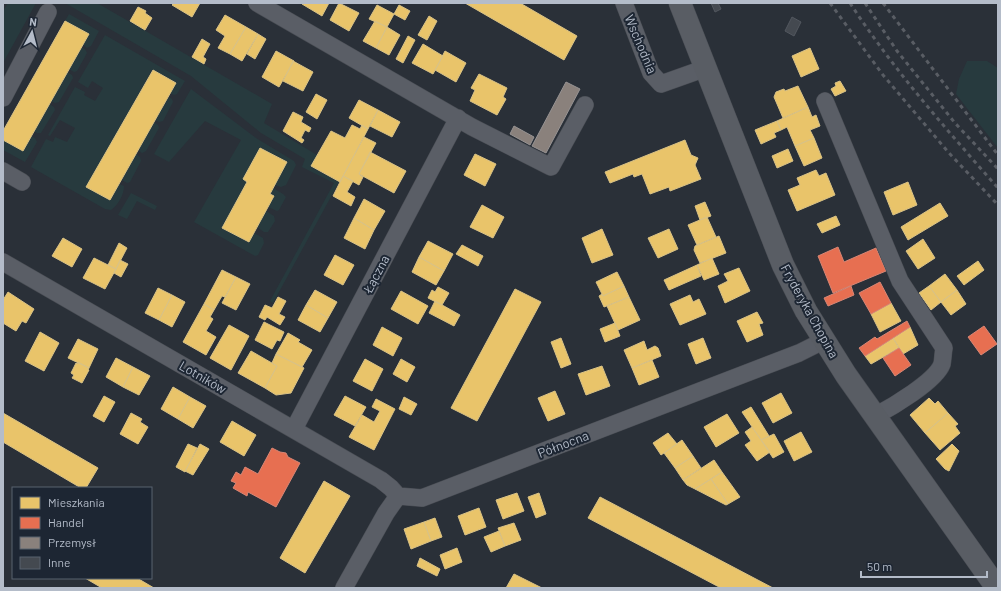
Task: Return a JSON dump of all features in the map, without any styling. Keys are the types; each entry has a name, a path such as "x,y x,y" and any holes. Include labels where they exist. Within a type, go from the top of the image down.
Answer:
{"street":[{"path":"257,3 472,127 551,167 585,105"},
{"name":"Wschodnia","path":"624,3 651,74 661,84 706,68"},
{"name":"Fryderyka Chopina","path":"680,3 783,265 806,311 846,375 997,588"},
{"path":"3,98 48,12"},
{"path":"825,101 900,281 944,348 942,364 933,378 888,410 875,416"},
{"name":"Łączna","path":"294,429 458,118"},
{"path":"3,172 22,182"},
{"name":"Lotników","path":"3,262 381,480 398,496"},
{"name":"Północna","path":"398,496 422,498 799,353 825,340"},
{"path":"344,588 386,513 398,496"}],"green space":[{"path":"8,3 36,3 3,63 3,11"},
{"path":"65,3 97,3 272,104 264,123 317,155 311,167 339,182 273,303 270,301 334,183 302,167 305,159 261,133 191,76"},
{"path":"69,14 99,31 91,46 87,48 83,45 89,34 65,21"},
{"path":"105,35 185,81 177,94 174,95 170,93 176,83 152,70 87,187 110,200 119,184 124,186 120,200 111,210 105,209 31,167 46,139 53,142 55,137 67,142 75,128 60,120 50,136 48,135 75,87 85,92 84,95 95,101 103,88 92,81 88,88 78,82"},
{"path":"81,47 85,49 87,53 77,71 74,72 69,69"},
{"path":"967,61 987,61 998,68 998,148 956,94 959,79"},
{"path":"67,72 72,75 73,78 59,102 55,103 51,101"},
{"path":"191,89 256,138 294,161 296,165 286,185 281,187 275,185 287,162 260,148 243,179 247,182 223,228 248,242 254,233 263,238 264,243 258,255 255,256 194,222 241,140 205,121 169,162 154,154"},
{"path":"169,97 173,102 163,121 159,122 155,120"},
{"path":"49,104 54,107 55,110 41,133 37,133 34,131"},
{"path":"154,122 159,128 146,151 142,153 138,150"},
{"path":"31,136 35,138 37,142 25,162 3,150 3,140 22,151"},
{"path":"136,154 140,157 141,161 130,182 127,183 122,180"},
{"path":"273,188 286,197 277,211 268,207 274,196 270,194"},
{"path":"131,193 157,206 155,210 137,201 127,219 118,215"},
{"path":"266,211 274,216 275,221 268,232 264,232 257,227"}],"building: Mieszkania":[{"path":"174,3 200,3 192,17 172,5"},
{"path":"329,3 322,16 302,4"},
{"path":"339,3 359,13 349,31 330,20"},
{"path":"465,3 520,3 577,36 564,60"},
{"path":"377,5 394,14 387,27 369,19"},
{"path":"399,5 410,11 405,20 394,14"},
{"path":"138,7 146,11 145,13 152,18 145,30 130,21"},
{"path":"225,15 246,27 230,54 218,48 225,36 216,30"},
{"path":"429,16 437,21 427,40 418,35"},
{"path":"65,21 89,34 23,151 3,140 3,131"},
{"path":"375,21 387,27 376,48 363,41"},
{"path":"246,27 258,34 242,61 230,54"},
{"path":"387,27 400,35 389,55 376,48"},
{"path":"258,34 266,39 255,59 247,54"},
{"path":"408,36 415,40 403,63 396,59"},
{"path":"202,39 210,44 203,57 206,59 204,64 192,57"},
{"path":"423,44 443,56 433,74 412,63"},
{"path":"810,48 819,69 801,77 792,56"},
{"path":"276,51 294,61 279,87 262,77"},
{"path":"445,51 466,63 456,82 435,70"},
{"path":"293,61 313,72 303,91 283,81"},
{"path":"153,70 176,83 110,200 86,187"},
{"path":"479,74 507,88 503,97 506,99 497,115 470,101 475,90 471,88"},
{"path":"840,81 846,91 835,96 831,89 836,86 835,83"},
{"path":"798,86 808,107 783,118 774,97 776,92 784,89 785,91"},
{"path":"316,94 327,100 317,119 306,112"},
{"path":"359,100 378,110 368,129 349,118"},
{"path":"808,107 812,117 816,115 820,126 810,130 814,138 795,146 787,127 781,130 777,121"},
{"path":"378,110 400,122 392,137 370,126"},
{"path":"293,112 303,117 301,122 311,128 309,132 305,130 301,138 304,140 302,143 283,131"},
{"path":"777,121 781,130 774,133 776,137 761,144 755,130"},
{"path":"352,125 360,129 362,125 368,129 340,182 311,166 331,131 345,138"},
{"path":"364,137 376,143 359,174 363,177 359,185 343,176"},
{"path":"814,138 822,158 804,166 795,146"},
{"path":"685,140 691,155 698,158 695,165 701,179 670,191 669,187 650,194 642,174 634,177 633,174 610,183 605,172"},
{"path":"260,148 287,162 270,194 274,196 249,242 222,228 247,182 243,179"},
{"path":"788,149 793,161 777,168 772,156"},
{"path":"370,152 406,171 394,193 359,174"},
{"path":"475,154 496,164 485,186 464,175"},
{"path":"816,170 819,176 826,173 835,195 797,211 788,190 800,185 797,178"},
{"path":"343,176 353,181 347,192 355,197 351,206 333,196"},
{"path":"908,182 917,205 893,215 884,192"},
{"path":"364,199 385,211 374,230 354,218"},
{"path":"705,202 711,216 700,220 695,206"},
{"path":"940,203 948,216 908,240 901,227"},
{"path":"482,205 504,217 493,238 470,227"},
{"path":"836,216 840,225 822,233 817,224"},
{"path":"707,217 716,237 697,245 688,225"},
{"path":"354,218 374,230 365,249 344,238"},
{"path":"602,229 613,255 592,263 582,238"},
{"path":"669,229 678,249 658,258 648,238"},
{"path":"719,236 726,253 700,263 694,250 695,246"},
{"path":"63,238 82,249 72,267 52,256"},
{"path":"923,239 935,258 918,269 906,251"},
{"path":"428,241 453,254 444,271 419,257"},
{"path":"119,243 127,248 116,269 108,265"},
{"path":"462,245 483,256 478,266 456,254"},
{"path":"335,255 354,265 343,285 324,275"},
{"path":"419,257 444,271 436,285 412,272"},
{"path":"94,258 116,269 105,289 83,278"},
{"path":"712,258 719,274 704,280 697,265"},
{"path":"120,260 128,264 121,277 114,273"},
{"path":"978,261 984,270 964,285 957,276"},
{"path":"697,265 701,276 669,290 664,280"},
{"path":"739,268 750,291 725,303 718,286 728,281 724,274"},
{"path":"222,270 236,277 225,297 222,296 214,310 204,304"},
{"path":"617,272 624,286 603,296 596,282"},
{"path":"945,274 957,290 941,302 929,286"},
{"path":"236,277 250,284 236,310 222,303"},
{"path":"624,286 629,297 604,307 599,296 602,294 603,296"},
{"path":"929,286 941,302 931,310 919,293"},
{"path":"438,287 449,293 442,305 428,298 432,290 435,292"},
{"path":"158,288 172,295 159,320 145,313"},
{"path":"515,289 541,302 477,421 451,408"},
{"path":"315,290 337,302 328,318 306,305"},
{"path":"957,290 966,304 951,315 941,302"},
{"path":"401,291 428,306 418,324 391,309"},
{"path":"8,292 34,309 26,323 22,321 16,331 3,323 3,300"},
{"path":"172,295 185,302 172,327 159,320"},
{"path":"690,295 693,302 699,299 706,314 680,325 670,304"},
{"path":"278,297 286,301 279,314 285,317 280,325 267,317 265,320 259,317 265,305 272,308"},
{"path":"629,297 640,320 618,330 607,306"},
{"path":"435,301 460,315 454,326 429,313"},
{"path":"891,303 901,321 880,332 871,314"},
{"path":"204,304 214,310 210,317 213,319 206,331 216,337 206,355 183,342"},
{"path":"306,305 328,318 320,332 298,320"},
{"path":"757,312 763,323 759,324 763,335 747,342 737,321"},
{"path":"264,322 284,332 280,341 277,340 272,349 255,340"},
{"path":"615,323 620,336 605,342 600,329"},
{"path":"229,325 249,336 231,370 210,358"},
{"path":"382,327 402,338 393,356 373,345"},
{"path":"910,327 918,345 903,354 893,338"},
{"path":"40,332 59,343 44,371 25,361"},
{"path":"288,333 300,340 298,342 312,350 302,367 276,354"},
{"path":"561,338 571,364 561,368 551,342"},
{"path":"703,338 711,358 696,364 688,344"},
{"path":"893,338 899,348 871,364 865,356"},
{"path":"78,339 98,349 89,368 68,358"},
{"path":"644,341 647,350 655,346 658,348 661,356 632,368 624,350"},
{"path":"251,351 277,366 265,388 238,373"},
{"path":"276,354 304,368 291,393 276,395 265,388 277,366 272,363"},
{"path":"116,358 133,367 123,387 106,377"},
{"path":"365,359 383,369 372,391 353,381"},
{"path":"401,359 415,367 407,382 393,374"},
{"path":"652,360 659,377 639,385 632,368"},
{"path":"78,362 89,368 82,383 72,378 74,375 71,373"},
{"path":"602,366 610,386 586,395 578,374"},
{"path":"133,367 150,376 139,395 123,387"},
{"path":"173,387 190,397 178,419 161,409"},
{"path":"555,391 565,414 548,421 538,398"},
{"path":"781,393 792,413 773,423 762,403"},
{"path":"104,396 115,402 104,422 93,416"},
{"path":"345,396 366,407 355,426 334,415"},
{"path":"190,397 206,406 193,428 178,419"},
{"path":"404,397 417,404 411,415 399,409"},
{"path":"929,398 935,404 938,401 948,413 925,433 910,415"},
{"path":"376,399 395,409 374,450 349,437 362,415 374,422 380,411 372,407"},
{"path":"751,407 769,436 761,440 742,412"},
{"path":"3,413 98,468 87,487 79,487 3,442"},
{"path":"131,413 142,419 140,422 148,427 138,444 120,434"},
{"path":"948,413 958,424 955,426 960,433 940,450 925,433"},
{"path":"727,414 739,433 716,447 704,427"},
{"path":"232,421 256,435 244,456 220,442"},
{"path":"752,427 770,452 757,461 745,445 751,441 745,432"},
{"path":"801,432 812,452 794,461 784,441"},
{"path":"668,433 677,444 661,455 653,443"},
{"path":"774,434 784,452 773,458 761,440"},
{"path":"682,440 693,456 675,468 664,453"},
{"path":"188,444 197,448 185,472 176,467"},
{"path":"200,444 209,449 193,475 185,471"},
{"path":"952,444 959,451 949,471 945,469 936,459"},
{"path":"693,456 701,468 683,480 675,468"},
{"path":"714,460 722,472 695,489 687,485 683,480"},
{"path":"722,472 740,497 728,504 711,479"},
{"path":"711,479 728,504 726,505 695,489"},
{"path":"324,481 350,496 305,573 280,558"},
{"path":"517,493 524,511 503,519 496,500"},
{"path":"539,493 546,514 536,518 528,497"},
{"path":"600,497 773,588 721,588 588,518"},
{"path":"479,508 486,527 465,535 458,516"},
{"path":"435,518 442,537 431,541 424,522"},
{"path":"424,522 431,541 411,549 404,529"},
{"path":"514,523 521,540 505,546 498,528"},
{"path":"499,531 505,546 491,552 484,537"},
{"path":"457,548 462,562 445,569 440,555"},
{"path":"420,558 440,569 437,576 417,566"},
{"path":"514,574 542,588 506,588"},
{"path":"87,579 139,579 154,588 102,588"}],"building: Handel":[{"path":"838,247 844,262 876,248 886,271 833,293 818,256"},
{"path":"880,282 891,303 871,314 859,293"},
{"path":"851,286 854,295 828,306 824,298"},
{"path":"907,321 910,327 865,356 859,348 875,337 877,339"},
{"path":"984,326 997,344 981,355 968,337"},
{"path":"899,348 911,365 895,376 883,358"},
{"path":"272,448 286,453 288,457 300,463 276,507 248,492 247,496 233,488 236,483 231,481 236,472 241,475 245,467 258,474"}],"building: Przemysł":[{"path":"566,82 580,89 546,153 532,146"},
{"path":"514,126 534,137 530,145 510,134"}],"building: Inne":[{"path":"711,3 718,3 721,9 715,12"},
{"path":"792,17 801,22 794,36 785,31"}],"railway":[{"path":"830,3 883,75 949,153 998,205"},
{"path":"850,3 902,75 998,188"},
{"path":"865,3 897,51 955,123 998,169"},
{"path":"883,3 998,155"}]}
